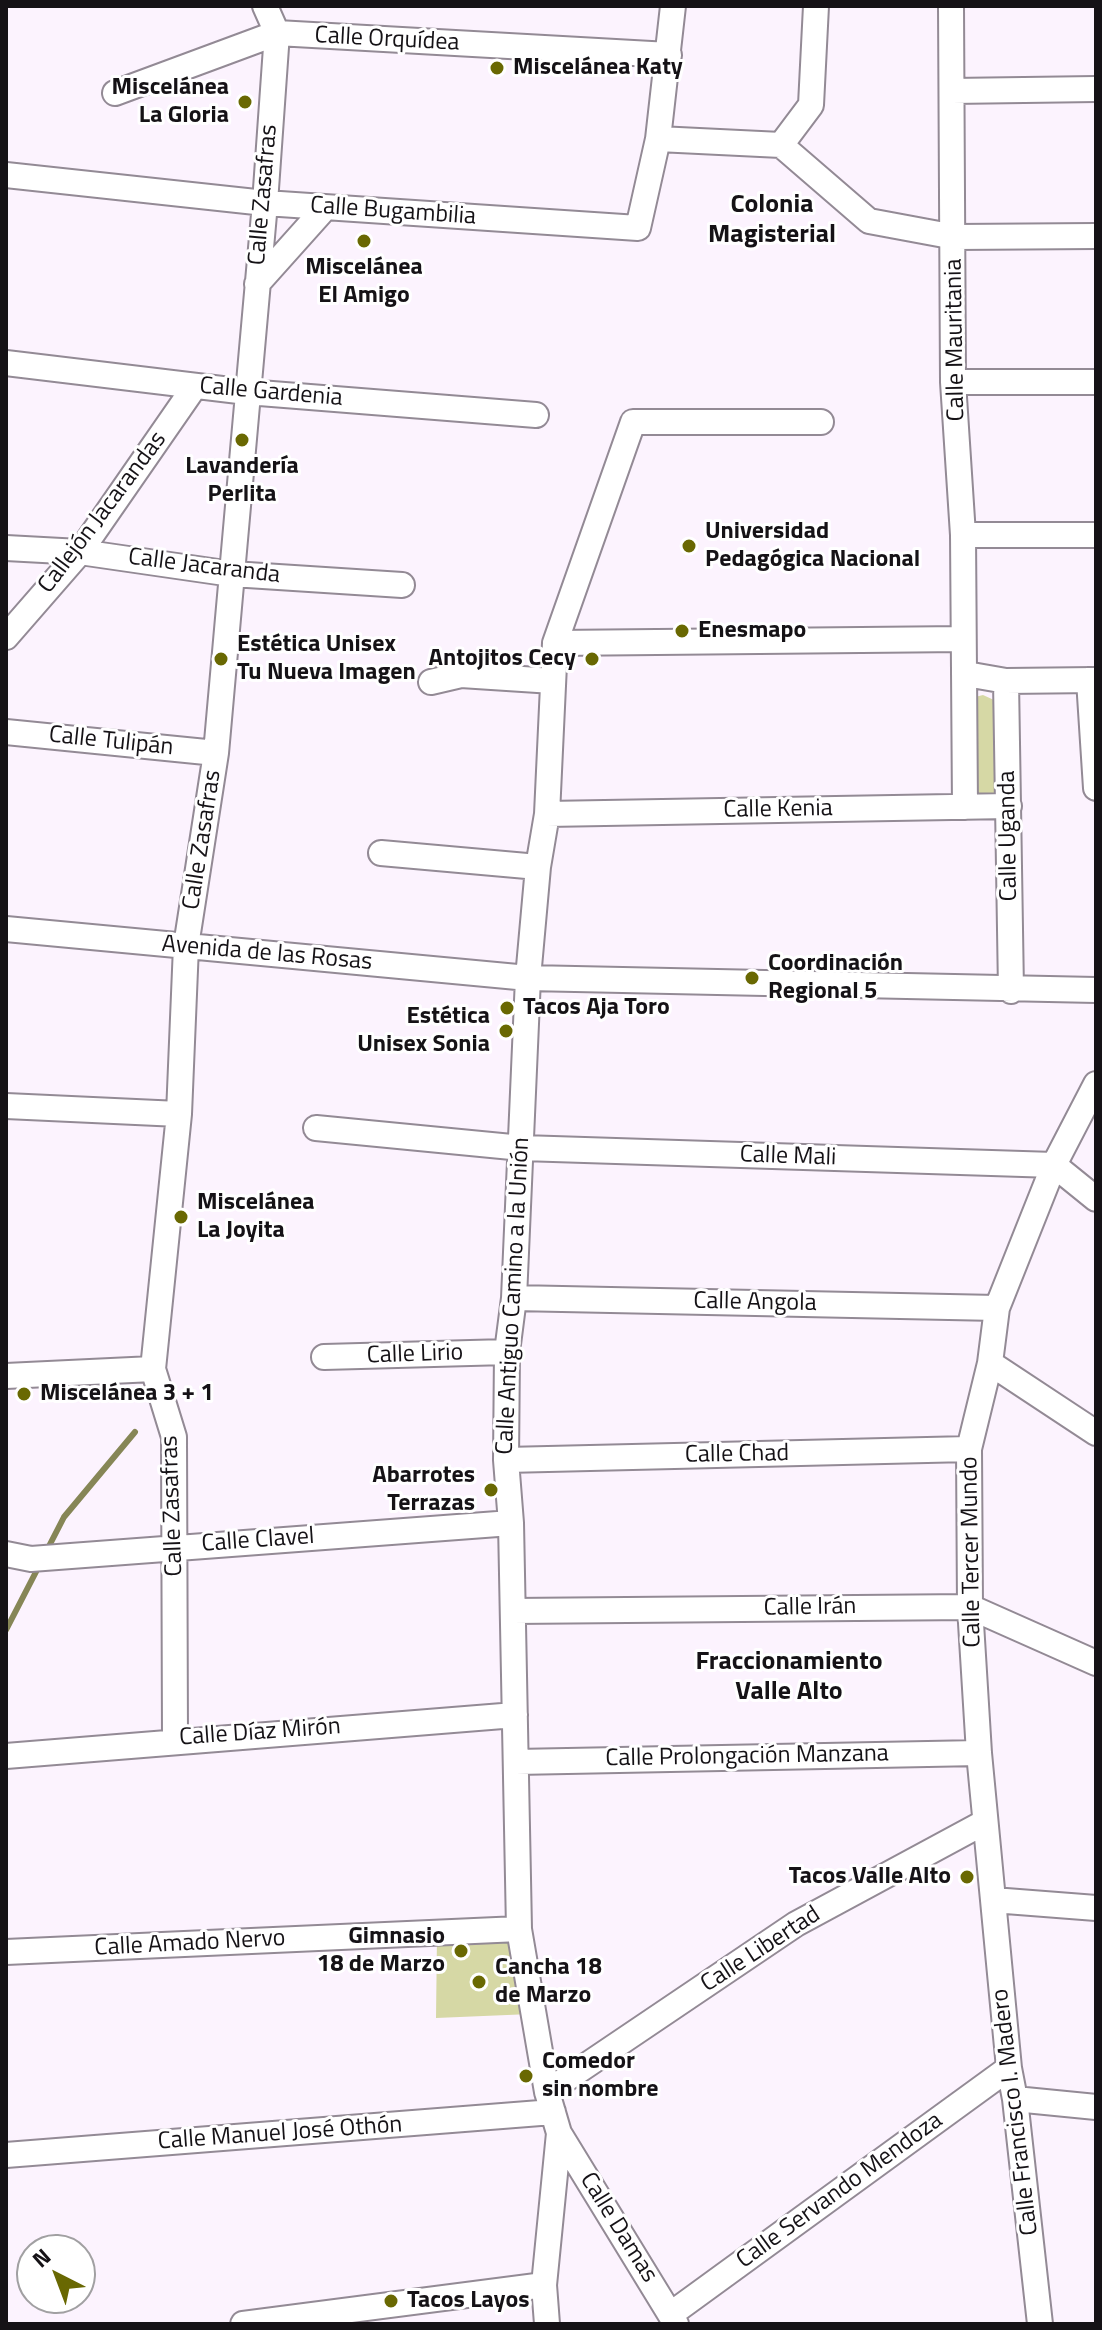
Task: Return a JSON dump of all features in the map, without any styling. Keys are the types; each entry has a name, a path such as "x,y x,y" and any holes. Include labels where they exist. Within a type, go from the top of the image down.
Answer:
{"street":[{"path":"265,6 277,33"},
{"path":"673,6 658,139 781,145 869,221 955,237 1096,236"},
{"path":"781,145 811,105 816,6"},
{"name":"Calle Mauritania","path":"951,6 955,237 953,382 963,535 965,807"},
{"name":"Calle Orquídea","path":"115,93 277,33 669,55"},
{"name":"Calle Zasafras","path":"175,1740 174,1437 153,1369 179,1114 186,946 216,753 277,33"},
{"path":"952,91 1096,89"},
{"name":"Calle Bugambilia","path":"6,175 265,203 638,228 658,139"},
{"path":"257,284 325,208"},
{"name":"Calle Gardenia","path":"6,363 247,392 536,415"},
{"path":"953,382 1096,382"},
{"name":"Callejón Jacarandas","path":"6,637 80,552 195,386"},
{"name":"Calle Antiguo Camino a la Unión","path":"547,2324 544,2285 553,2112 519,1929 511,1523 506,1460 507,1352 514,1298 528,978 538,867 547,814 555,643 633,422 821,422"},
{"path":"963,535 1096,535"},
{"name":"Calle Jacaranda","path":"6,548 80,552 232,574 402,585"},
{"path":"555,643 963,639"},
{"path":"966,674 1006,681 1092,680 1096,788"},
{"path":"431,682 461,675 553,681"},
{"name":"Calle Uganda","path":"1006,681 1011,991"},
{"name":"Calle Tulipán","path":"6,732 216,753"},
{"name":"Calle Kenia","path":"547,814 1009,806"},
{"path":"381,853 538,867"},
{"name":"Avenida de las Rosas","path":"6,929 528,978 1011,991 1096,990"},
{"name":"Calle Tercer Mundo","path":"993,1900 979,1753 970,1607 969,1449 990,1363 997,1308 1054,1165 1096,1084"},
{"path":"6,1106 179,1114"},
{"path":"316,1128 522,1148"},
{"name":"Calle Mali","path":"522,1148 1054,1165"},
{"path":"1054,1165 1096,1199"},
{"name":"Calle Angola","path":"514,1298 997,1308"},
{"name":"Calle Lirio","path":"324,1357 507,1352"},
{"path":"990,1363 1096,1433"},
{"path":"6,1376 153,1369"},
{"name":"Calle Chad","path":"506,1460 969,1449"},
{"name":"Calle Clavel","path":"6,1554 31,1559 511,1523"},
{"name":"Calle Irán","path":"513,1611 970,1607 1096,1663"},
{"name":"Calle Díaz Mirón","path":"6,1756 515,1715"},
{"name":"Calle Prolongación Manzana","path":"516,1762 979,1753"},
{"name":"Calle Libertad","path":"553,2112 796,1924 985,1822"},
{"path":"993,1900 1096,1908"},
{"name":"Calle Francisco I. Madero","path":"993,1900 1009,2068 1040,2324"},
{"name":"Calle Amado Nervo","path":"6,1952 519,1929"},
{"name":"Calle Servando Mendoza","path":"674,2319 1009,2068"},
{"path":"1015,2099 1096,2107"},
{"name":"Calle Manuel José Othón","path":"6,2155 553,2112"},
{"name":"Calle Damas","path":"553,2112 674,2319"},
{"path":"243,2324 412,2313 544,2285"}],"green space":[{"path":"983,695 994,700 1000,790 995,796 978,796 971,698"},
{"path":"517,1931 531,2014 436,2018 437,1936"}],"waterway":[{"path":"46,1552 64,1517 135,1432"},
{"path":"6,1630 39,1566"}],"place":[{"name":"Miscelánea Katy","path":"497,68"},
{"name":"Miscelánea La Gloria","path":"245,102"},
{"name":"Miscelánea El Amigo","path":"364,241"},
{"name":"Lavandería Perlita","path":"242,440"},
{"name":"Universidad Pedagógica Nacional","path":"689,546"},
{"name":"Enesmapo","path":"682,631"},
{"name":"Estética Unisex Tu Nueva Imagen","path":"221,659"},
{"name":"Antojitos Cecy","path":"592,659"},
{"name":"Coordinación Regional 5","path":"752,978"},
{"name":"Tacos Aja Toro","path":"507,1008"},
{"name":"Estética Unisex Sonia","path":"506,1031"},
{"name":"Miscelánea La Joyita","path":"181,1217"},
{"name":"Miscelánea 3 + 1","path":"24,1394"},
{"name":"Abarrotes Terrazas","path":"491,1490"},
{"name":"Tacos Valle Alto","path":"967,1877"},
{"name":"Gimnasio 18 de Marzo","path":"461,1951"},
{"name":"Cancha 18 de Marzo","path":"479,1982"},
{"name":"Comedor sin nombre","path":"526,2076"},
{"name":"Tacos Layos","path":"391,2301"}],"district":[{"name":"Colonia Magisterial","path":"772,221"},
{"name":"Fraccionamiento Valle Alto","path":"789,1678"}]}
